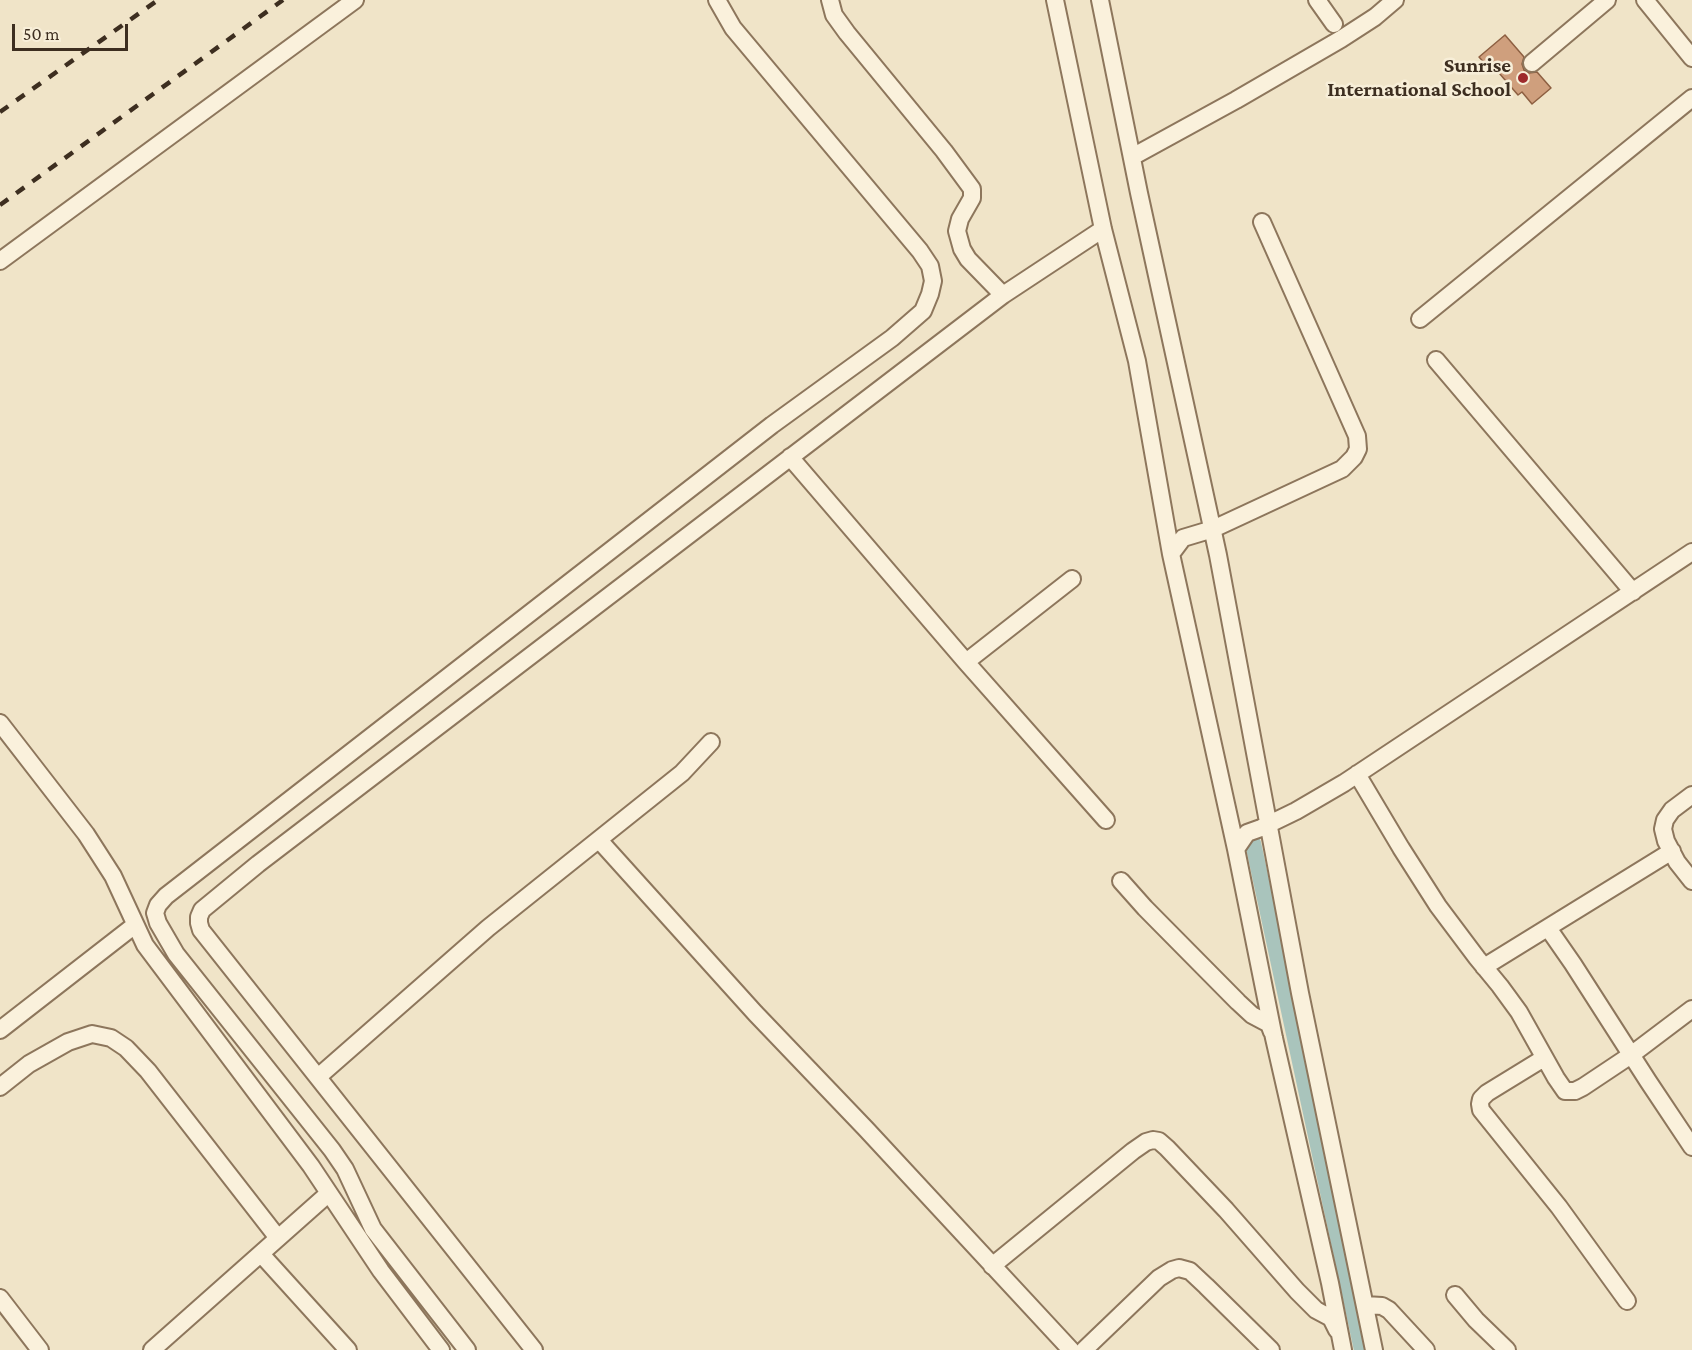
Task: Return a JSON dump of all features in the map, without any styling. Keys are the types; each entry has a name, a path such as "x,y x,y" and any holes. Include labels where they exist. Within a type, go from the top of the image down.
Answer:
{"street":[{"path":"0,261 355,0"},
{"path":"467,1350 373,1229 345,1169 332,1150 176,954 158,923 155,913 158,905 175,889 772,425 892,338 923,311 933,281 930,266 925,258 733,28 717,0"},
{"path":"830,0 834,15 847,33 944,151 972,189 972,198 960,219 957,231 962,249 968,259 1003,295"},
{"path":"1055,0 1103,229 1137,361 1171,554 1236,849 1274,1038 1342,1343"},
{"path":"1100,0 1208,530 1259,828 1300,993 1374,1350"},
{"path":"1317,0 1334,24"},
{"path":"1132,157 1341,39 1375,17 1395,0"},
{"path":"1532,63 1607,0"},
{"path":"1646,0 1692,58"},
{"path":"1420,319 1692,98"},
{"path":"1171,554 1183,538 1208,530 1342,469 1354,457 1358,449 1357,436 1262,222"},
{"path":"534,1350 201,930 199,917 202,910 258,864 1003,295 1103,229"},
{"path":"1436,360 1634,592"},
{"path":"790,457 966,662 1106,820"},
{"path":"1236,849 1259,828 1296,811 1357,774 1692,552"},
{"path":"966,662 1072,579"},
{"path":"0,723 86,834 113,876 145,945 310,1166 381,1271 441,1350"},
{"path":"318,1077 488,928 682,773 711,742"},
{"path":"1357,774 1438,906 1519,1012 1565,1091 1575,1091 1583,1087 1631,1055 1692,1009"},
{"path":"1692,795 1672,810 1665,820 1663,829 1666,841 1677,862 1692,880"},
{"path":"599,840 755,1013 1071,1350"},
{"path":"1484,967 1672,851"},
{"path":"1121,881 1145,909 1238,1002 1252,1015 1269,1024 1274,1038"},
{"path":"0,1030 135,925"},
{"path":"1548,928 1692,1147"},
{"path":"0,1088 29,1064 68,1042 92,1034 111,1038 126,1048 148,1071 278,1238"},
{"path":"1544,1058 1481,1099 1482,1110 1559,1207 1627,1301"},
{"path":"992,1266 1125,1157 1146,1142 1159,1141 1226,1210 1316,1310 1331,1318 1342,1343"},
{"path":"152,1350 329,1193"},
{"path":"261,1254 348,1350"},
{"path":"1084,1350 1159,1278 1179,1268 1190,1271 1271,1350"},
{"path":"1455,1295 1476,1320 1507,1350"},
{"path":"0,1298 40,1350"},
{"path":"1365,1305 1382,1306 1389,1310 1426,1350"}],"building":[{"name":"Sunrise International School","path":"1505,35 1524,57 1522,64 1524,70 1529,73 1537,72 1551,88 1532,104 1522,92 1518,95 1493,66 1490,69 1479,57"}],"waterway":[{"path":"1253,843 1362,1350"}],"railway":[{"path":"0,112 158,0"},
{"path":"0,205 283,0"}],"place":[{"name":"Sunrise International School","path":"1523,78"}]}
